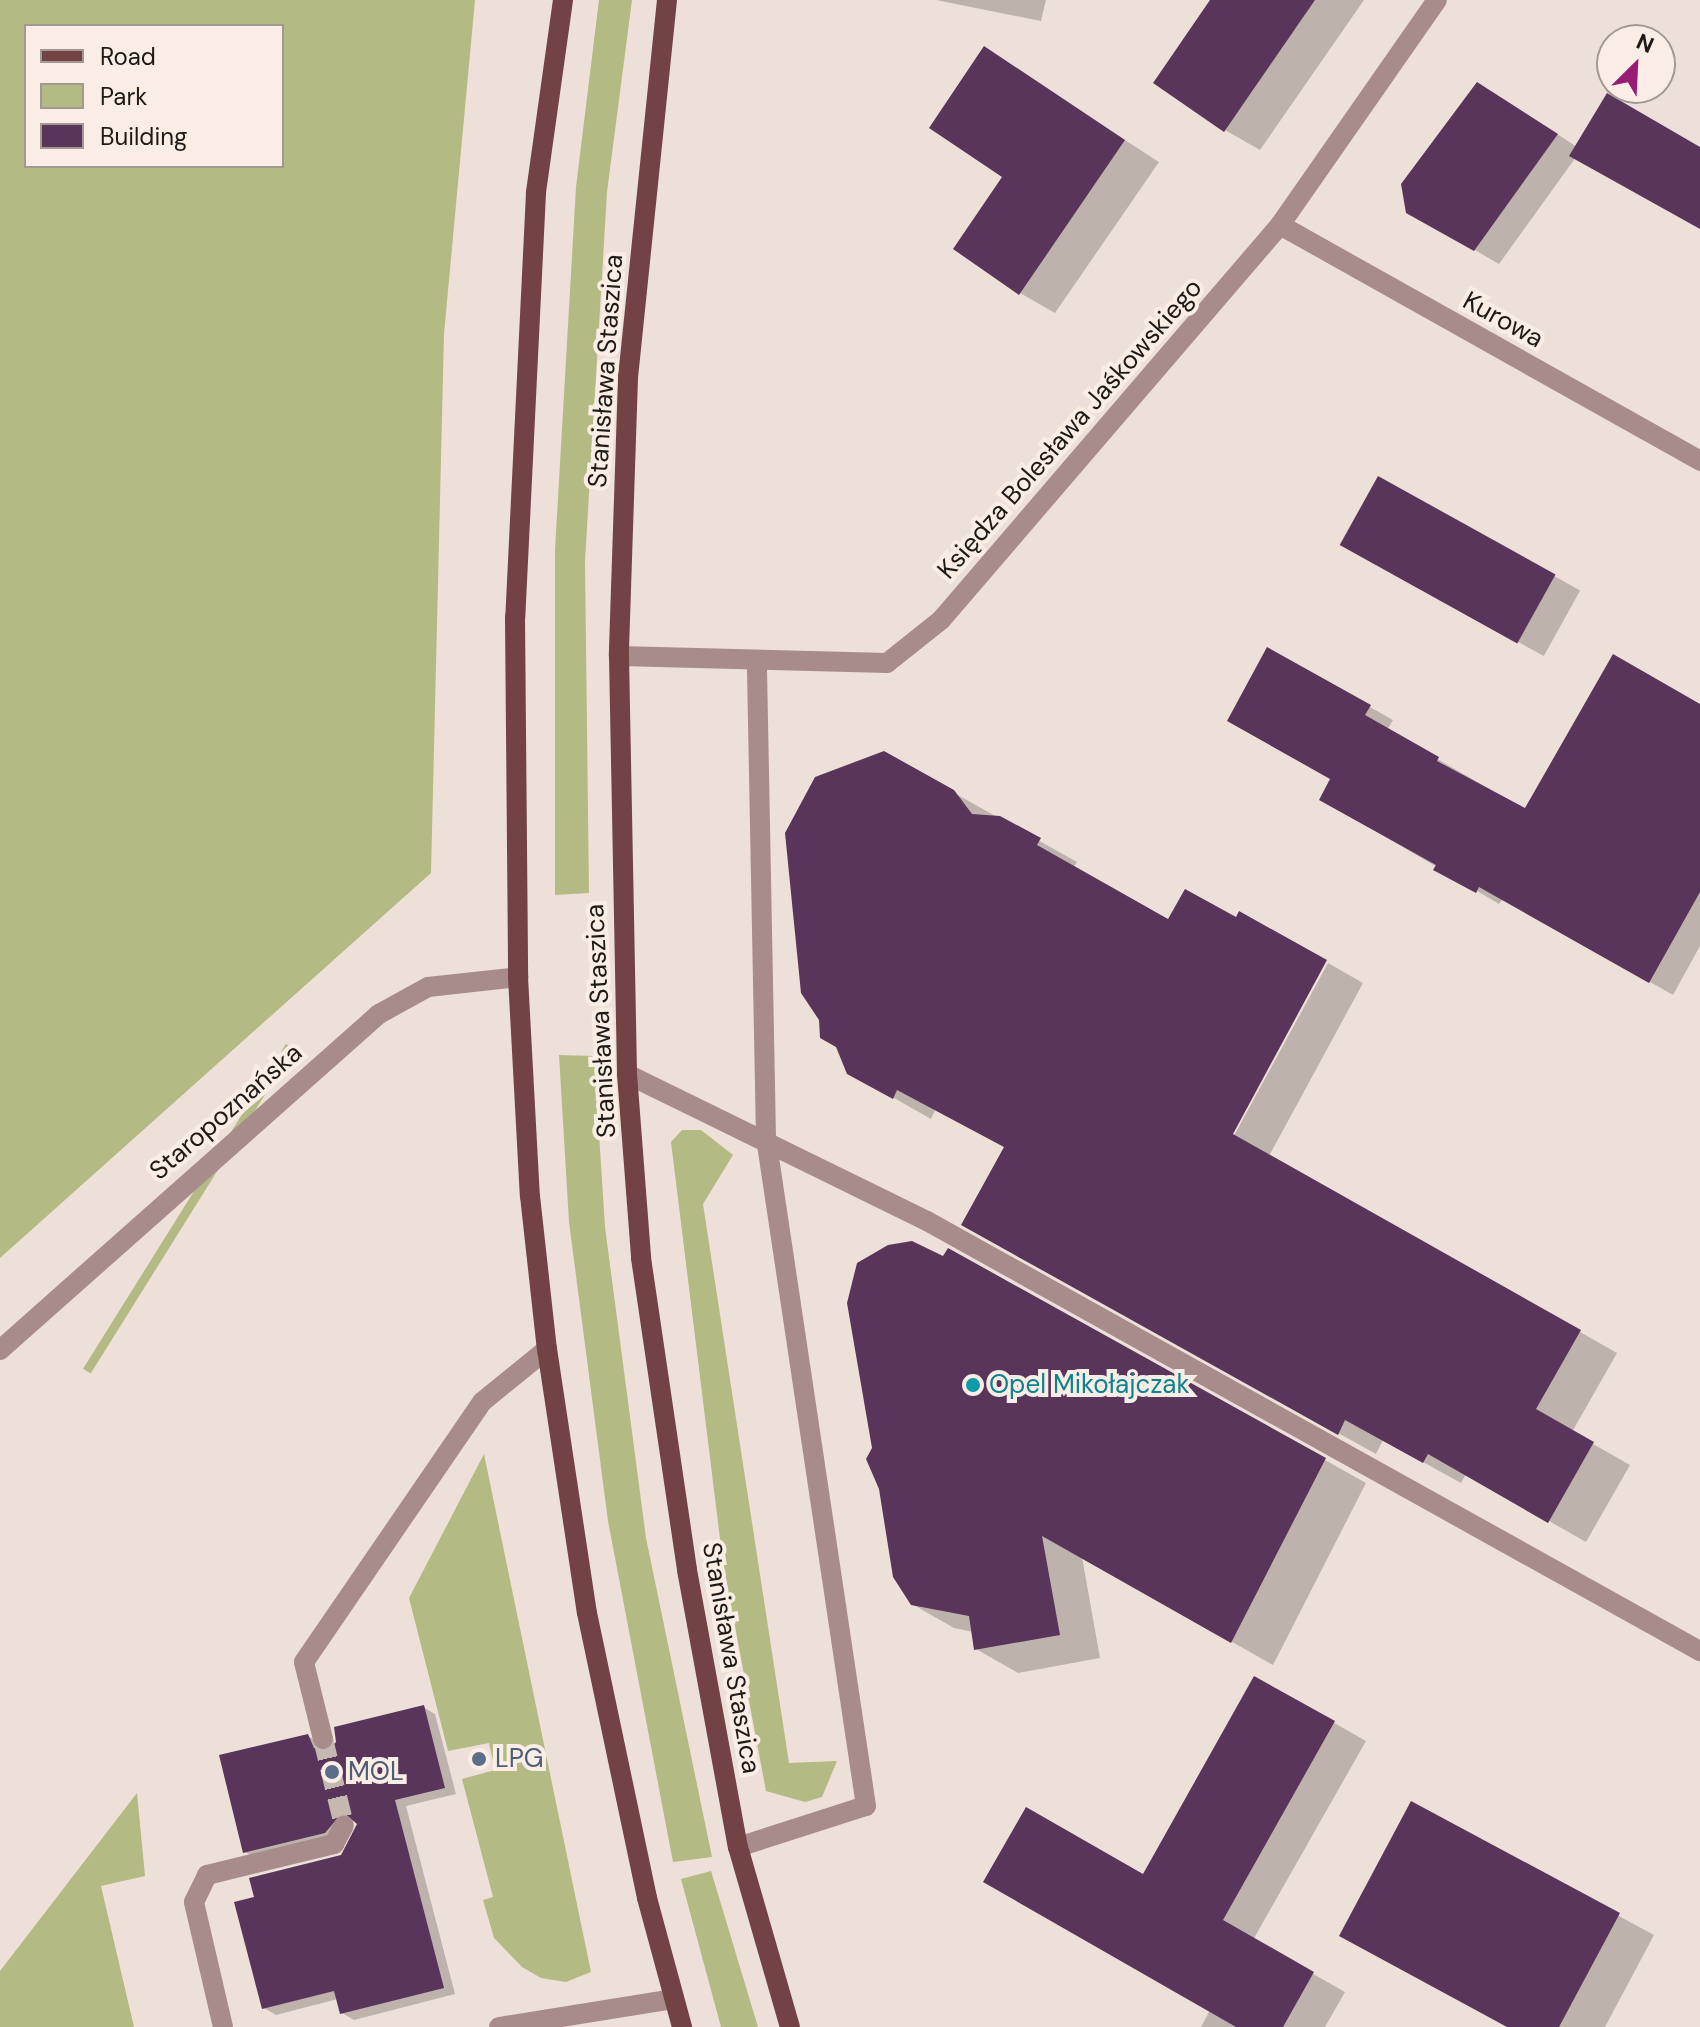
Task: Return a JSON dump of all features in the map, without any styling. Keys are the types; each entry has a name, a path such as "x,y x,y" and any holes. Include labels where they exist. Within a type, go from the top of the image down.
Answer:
{"main road":[{"path":"563,0 536,193 515,617 518,977 530,1196 547,1349 587,1613 673,1999 682,2027"},
{"name":"Stanisława Staszica","path":"667,0 628,378 619,656 627,1074 641,1258 687,1570 738,1847 790,2027"}],"street":[{"name":"Księdza Bolesława Jaśkowskiego","path":"619,656 887,663 941,620 1280,225 1437,0"},
{"name":"Kurowa","path":"1280,225 1700,461"},
{"path":"738,1847 866,1806 766,1138 757,660"},
{"name":"Staropoznańska","path":"0,1350 379,1014 428,987 518,977"},
{"path":"627,1074 766,1138 927,1221 1700,1651"},
{"path":"323,1739 304,1662 482,1402 547,1349"},
{"path":"223,2027 194,1902 207,1875 334,1844 344,1825"},
{"path":"499,2027 673,1999"}],"green space":[{"path":"0,0 475,0 444,334 431,873 0,1258"},
{"path":"599,0 632,0 607,192 585,561 589,893 555,895 555,550 576,187"},
{"path":"286,1044 294,1049 91,1374 83,1369"},
{"path":"559,1055 594,1056 605,1227 646,1538 712,1857 673,1862 608,1521 569,1222"},
{"path":"682,1130 701,1130 733,1155 703,1204 789,1763 837,1761 822,1797 805,1802 766,1791 723,1563 671,1142"},
{"path":"484,1454 591,1972 566,1982 541,1978 522,1967 494,1938 483,1900 493,1897 462,1779 495,1770 489,1743 448,1751 409,1598"},
{"path":"137,1793 145,1876 101,1886 134,2027 0,2027 0,1971"},
{"path":"711,1871 758,2027 721,2027 681,1879"}],"building":[{"path":"1210,0 1315,0 1224,132 1153,83"},
{"path":"984,46 1125,140 1019,295 953,249 1002,177 929,128"},
{"path":"1477,82 1558,134 1474,251 1406,213 1401,184"},
{"path":"1600,104 1626,104 1700,147 1700,229 1569,156"},
{"path":"1378,476 1556,574 1517,644 1340,545"},
{"path":"1267,647 1371,705 1365,715 1439,757 1437,761 1525,808 1613,654 1700,704 1700,892 1649,983 1479,887 1476,893 1433,870 1436,865 1319,800 1330,779 1227,721"},
{"path":"884,751 954,790 972,814 1000,816 1041,838 1037,845 1168,919 1185,889 1236,917 1239,911 1327,960 1233,1134 1581,1330 1536,1409 1594,1442 1548,1523 1428,1454 1423,1463 1345,1420 1338,1435 961,1225 1004,1147 897,1090 893,1099 847,1074 836,1047 820,1038 819,1020 801,993 785,833 815,777"},
{"name":"Opel Mikołajczak","path":"912,1241 943,1256 948,1248 1326,1458 1231,1643 1042,1536 1060,1635 974,1650 969,1616 911,1605 893,1577 879,1489 866,1459 872,1448 847,1303 857,1263 888,1245"},
{"path":"1254,1676 1335,1721 1223,1920 1314,1972 1283,2027 1236,2027 983,1882 1026,1807 1143,1874"},
{"path":"424,1705 445,1788 395,1800 444,1988 340,2014 334,1991 262,2009 234,1902 254,1897 249,1878 341,1855 357,1824 343,1812 325,1833 243,1853 219,1755 308,1734 314,1748 327,1751 336,1742 334,1727"},
{"path":"1411,1801 1620,1913 1559,2027 1507,2027 1339,1936"}],"tunnel":[{"path":"323,1739 344,1825"}],"place":[{"name":"Opel Mikołajczak","path":"973,1385"},
{"name":"LPG","path":"479,1759"},
{"name":"MOL","path":"332,1772"}]}
